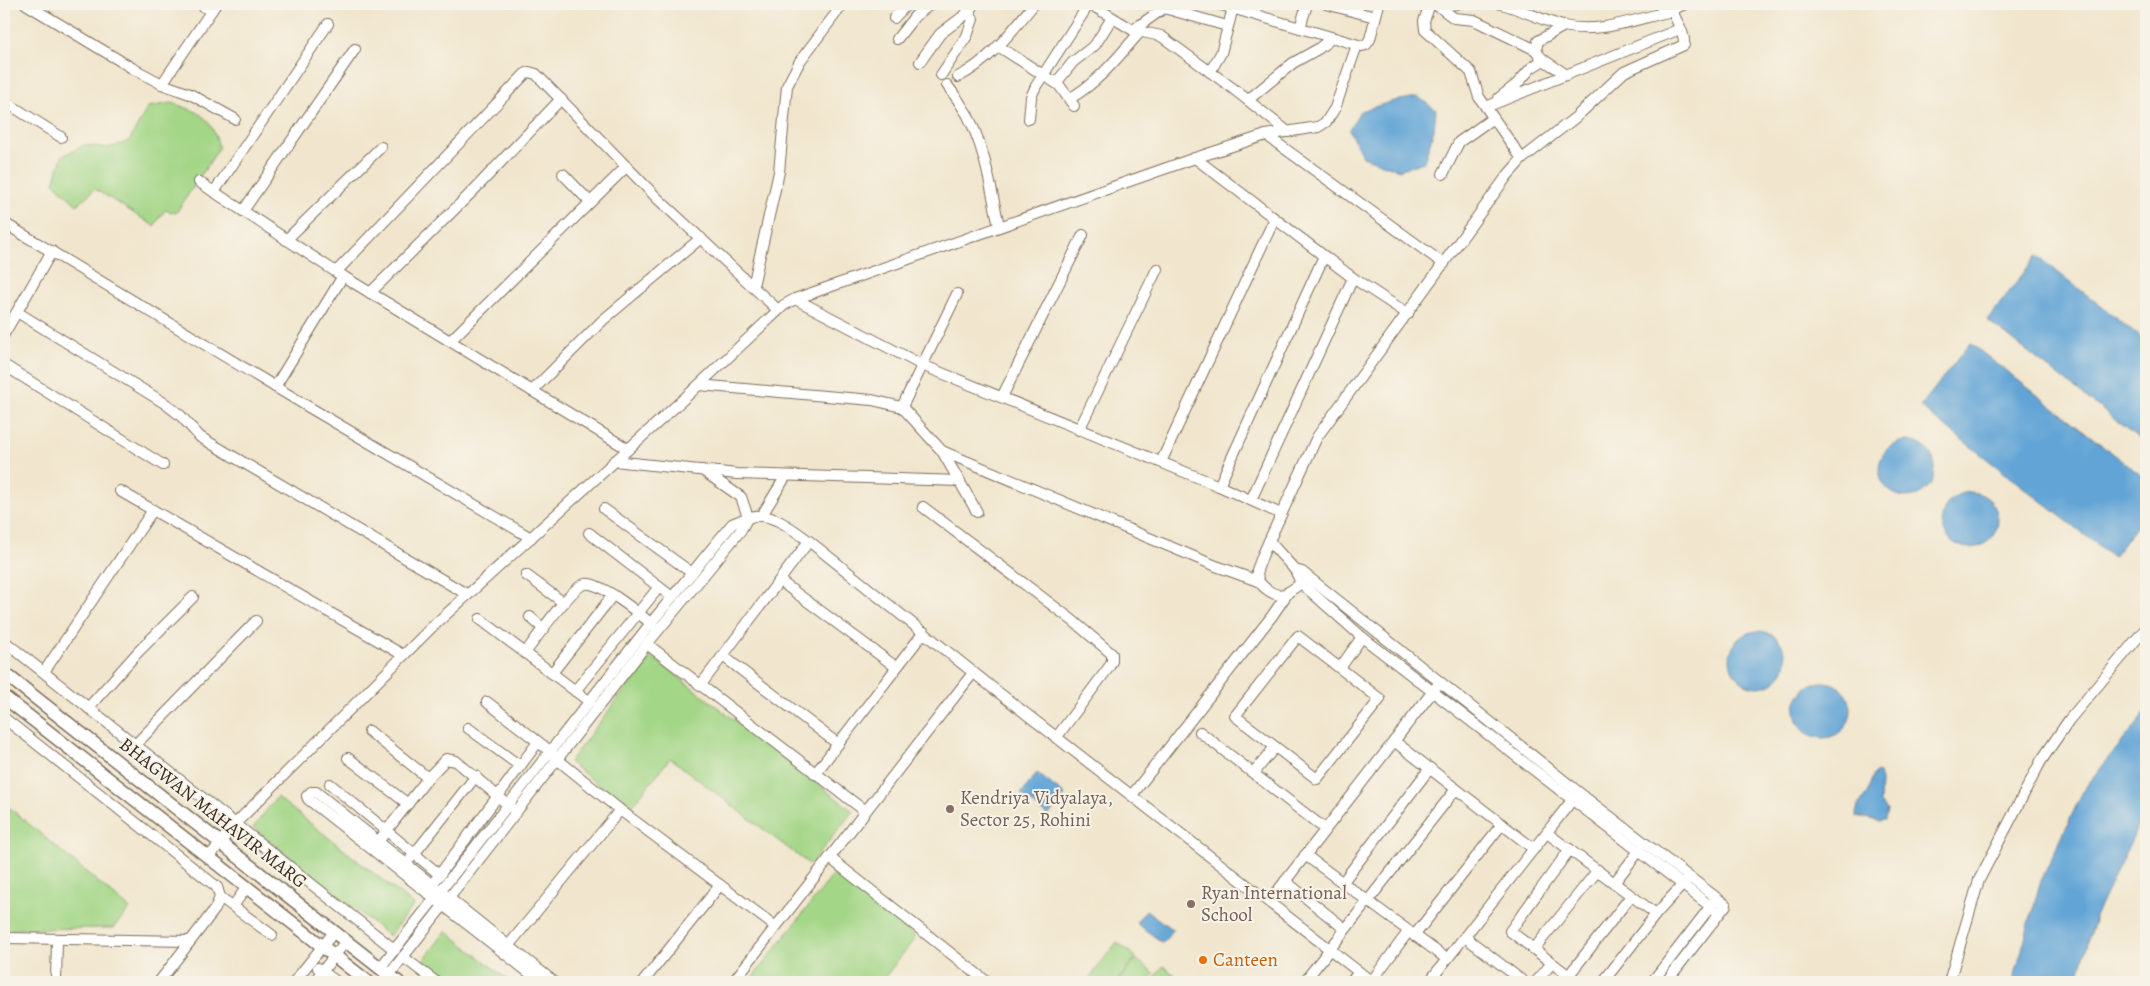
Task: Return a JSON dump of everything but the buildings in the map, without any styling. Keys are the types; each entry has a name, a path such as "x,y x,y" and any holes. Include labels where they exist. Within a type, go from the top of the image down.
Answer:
{"main road":[{"name":"BHAGWAN MAHAVIR MARG","path":"4,673 389,975"},
{"name":"BHAGWAN MAHAVIR MARG","path":"4,697 322,946"},
{"path":"322,946 368,982"}],"street":[{"path":"26,4 132,68 162,84 190,94 235,119"},
{"path":"162,84 214,7 200,4"},
{"path":"754,286 779,172 788,86 800,61 843,4"},
{"path":"894,18 907,4"},
{"path":"897,39 915,16 931,4"},
{"path":"958,77 982,62 1034,4"},
{"path":"1029,119 1031,97 1089,4 1136,31 1161,36 1288,132"},
{"path":"1218,4 1233,6 1357,45 1366,45 1368,42 1379,4"},
{"path":"1300,28 1307,4"},
{"path":"1326,4 1375,17"},
{"path":"1433,5 1457,4"},
{"path":"1502,4 1564,26 1602,28 1685,4"},
{"path":"1658,4 1671,8"},
{"path":"1433,5 1454,18 1474,20 1536,50 1542,60 1557,68 1566,76"},
{"path":"1433,5 1424,21 1424,30 1471,72 1476,89 1491,105 1493,118 1522,160"},
{"path":"1210,72 1221,53 1233,6"},
{"path":"920,62 940,34 972,8"},
{"path":"941,75 967,36 973,19 972,8"},
{"path":"998,46 1056,83 1072,103 1080,93 1100,77 1136,31 1164,8 1227,26"},
{"path":"1258,581 1257,570 1317,437 1508,176 1522,160 1576,117 1624,72 1682,47 1685,42 1671,8"},
{"path":"1056,83 1072,62 1095,44 1112,18"},
{"path":"214,192 328,24"},
{"path":"1536,50 1538,41 1564,26"},
{"path":"1491,105 1680,30"},
{"path":"1248,100 1293,63 1332,38"},
{"path":"209,857 235,824 403,655 699,385 778,310 795,299 1195,158 1266,135 1318,127 1330,118 1335,108 1357,45"},
{"path":"243,211 355,49"},
{"path":"1491,105 1542,60"},
{"path":"275,387 339,274 525,74 529,72 536,74 626,167 778,310"},
{"path":"947,85 967,114 975,132 984,159 999,226"},
{"path":"370,293 473,191 561,99"},
{"path":"4,100 61,136"},
{"path":"1443,174 1459,142 1493,118"},
{"path":"1266,135 1444,264"},
{"path":"286,240 381,147"},
{"path":"1195,158 1274,220 1353,278 1408,314"},
{"path":"450,342 626,167"},
{"path":"563,174 590,202"},
{"path":"199,182 339,274 628,449"},
{"path":"1161,462 1274,220"},
{"path":"4,223 275,387 531,538"},
{"path":"1002,397 1082,235"},
{"path":"532,392 603,320 701,238"},
{"path":"4,334 52,252"},
{"path":"1219,486 1324,256"},
{"path":"1079,430 1157,269"},
{"path":"1251,500 1353,278"},
{"path":"902,407 957,294"},
{"path":"795,299 922,365 1219,486 1281,514"},
{"path":"17,312 166,404 181,416 194,431 210,443 468,595"},
{"path":"4,365 164,465"},
{"path":"699,385 872,400 902,407 942,451 977,512"},
{"path":"942,451 1216,566 1258,581 1276,595 1287,594"},
{"path":"614,461 786,476 960,481"},
{"path":"554,755 590,702 742,530 748,518 741,497 702,470"},
{"path":"762,515 786,476"},
{"path":"120,491 403,655"},
{"path":"923,507 1072,620 1112,654 1112,661 1109,667 1056,738"},
{"path":"604,509 692,573"},
{"path":"44,672 153,510"},
{"path":"389,975 399,954 512,808 647,644 672,597 732,524 762,515 788,527 809,542 1056,738 1372,982 1502,824"},
{"path":"588,533 672,597"},
{"path":"1269,541 1295,570 1301,583 1362,637 1639,851 1714,902 1720,913 1666,982"},
{"path":"700,686 809,542"},
{"path":"1295,570 1302,572 1686,882"},
{"path":"526,575 564,603"},
{"path":"780,581 896,667"},
{"path":"1132,795 1287,594 1301,583"},
{"path":"525,653 564,603 579,588 586,584 599,586 655,627"},
{"path":"576,691 658,587"},
{"path":"552,673 613,595"},
{"path":"88,708 138,652 193,597"},
{"path":"530,617 544,629"},
{"path":"480,619 590,702"},
{"path":"134,744 256,621"},
{"path":"1949,982 1979,880 2041,761 2069,720 2146,628"},
{"path":"815,774 924,632"},
{"path":"1298,636 1380,699 1317,780 1275,747 1235,716 1298,636"},
{"path":"1340,668 1362,637"},
{"path":"4,641 436,982"},
{"path":"647,644 815,774 866,811"},
{"path":"723,656 838,744"},
{"path":"733,982 973,673"},
{"path":"1269,902 1441,683"},
{"path":"487,702 620,810 776,927"},
{"path":"4,718 211,882 217,887 220,897 272,934"},
{"path":"468,728 520,766"},
{"path":"369,731 428,778"},
{"path":"1200,732 1325,829"},
{"path":"1394,741 1534,848"},
{"path":"431,886 538,742"},
{"path":"1254,773 1275,747"},
{"path":"348,758 408,804"},
{"path":"377,843 428,778 446,759 456,760 512,808"},
{"path":"1342,883 1430,768"},
{"path":"406,865 476,776"},
{"path":"330,784 440,875"},
{"path":"1304,982 1456,789"},
{"path":"540,982 442,899 431,886 316,792 311,792 306,796 308,799 442,899 508,946 554,982"},
{"path":"1429,982 1572,800"},
{"path":"508,946 620,810"},
{"path":"1547,833 1656,914"},
{"path":"1570,850 1510,930 1573,979 1631,896"},
{"path":"1614,883 1639,851"},
{"path":"1305,855 1447,959"},
{"path":"830,858 987,982"},
{"path":"1534,949 1598,870"},
{"path":"1285,881 1345,929"},
{"path":"1603,982 1656,914 1686,882"},
{"path":"643,982 720,885"},
{"path":"233,906 247,887"},
{"path":"159,982 215,909 220,897"},
{"path":"1652,982 1714,902"},
{"path":"294,982 334,932"},
{"path":"1465,937 1524,982"},
{"path":"4,938 190,941"},
{"path":"56,939 56,982"},
{"path":"314,982 346,941"},
{"path":"310,962 337,982"},
{"path":"1536,982 1552,963"},
{"path":"1351,982 1359,972"}],"green space":[{"path":"172,103 204,117 209,122 219,148 176,213 165,210 154,226 95,189 77,205 54,183 62,156 85,145 109,148 129,141 148,107"},
{"path":"651,656 853,811 810,865 670,758 630,809 569,762"},
{"path":"277,797 414,905 389,936 253,828"},
{"path":"4,803 130,909 113,928 4,929"},
{"path":"834,874 916,937 881,982 749,982"},
{"path":"446,931 511,982 447,982 422,962"},
{"path":"1117,942 1136,957 1116,982 1086,982"},
{"path":"1136,959 1154,973 1147,982 1117,982"},
{"path":"1163,966 1184,982 1151,982"}],"water":[{"path":"1418,97 1436,110 1434,130 1424,162 1399,170 1363,157 1349,130 1360,111 1394,101"},
{"path":"2037,256 2146,341 2146,444 1987,320"},
{"path":"1970,343 2146,479 2146,514 2113,557 1920,407"},
{"path":"1907,441 1918,443 1927,449 1933,458 1935,469 1933,480 1927,489 1918,495 1907,497 1896,495 1887,489 1881,480 1879,469 1881,458 1887,449 1896,443"},
{"path":"1970,492 1981,494 1990,500 1996,509 1998,520 1996,531 1990,540 1981,546 1970,548 1959,546 1950,540 1944,531 1942,520 1944,509 1950,500 1959,494"},
{"path":"1758,631 1769,633 1778,639 1784,648 1786,659 1784,670 1778,679 1769,685 1758,687 1747,685 1738,679 1732,670 1730,659 1732,648 1738,639 1747,633"},
{"path":"1823,682 1834,684 1843,690 1849,699 1851,710 1849,721 1843,730 1834,736 1823,738 1812,736 1803,730 1797,721 1795,710 1797,699 1803,690 1812,684"},
{"path":"2146,712 2146,809 2095,917 2077,982 2013,982 2040,883 2084,789"},
{"path":"1875,772 1879,773 1881,781 1880,803 1887,810 1885,820 1879,821 1856,816 1857,808 1869,788"},
{"path":"1037,773 1065,795 1048,816 1021,794"},
{"path":"1146,910 1173,930 1163,943 1136,923"}],"place":[{"name":"Kendriya Vidyalaya, Sector 25, Rohini","path":"950,809"},
{"name":"Ryan International School","path":"1191,904"},
{"name":"Canteen","path":"1203,960"}]}
